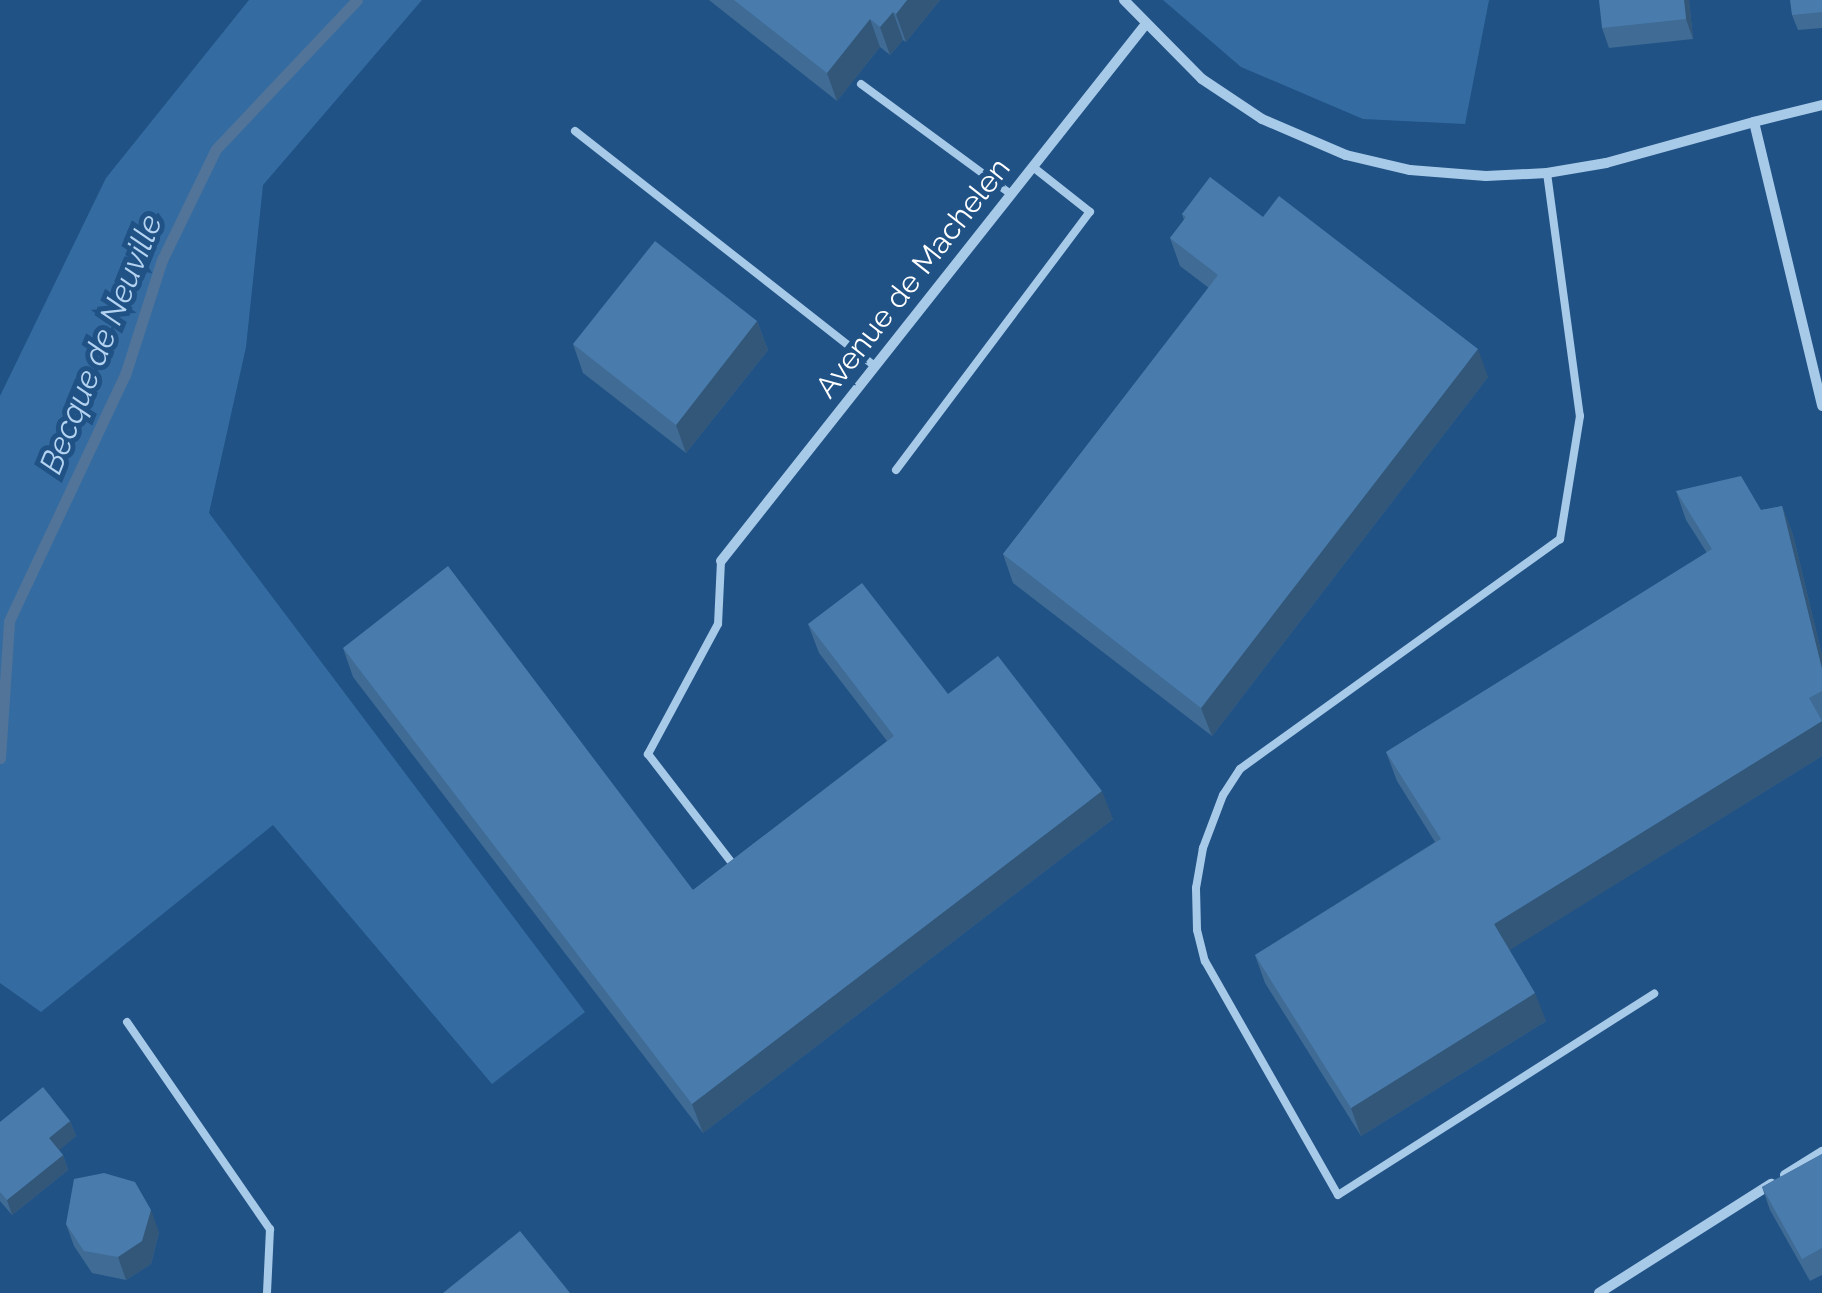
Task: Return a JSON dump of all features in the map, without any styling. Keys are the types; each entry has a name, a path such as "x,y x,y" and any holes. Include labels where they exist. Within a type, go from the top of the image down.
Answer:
{"street":[{"path":"1124,0 1145,26 1231,100 1314,144 1381,164 1448,175 1548,173 1606,163 1822,105"},
{"name":"Avenue de Machelen","path":"721,561 1145,26"},
{"path":"1754,122 1822,406"},
{"path":"1599,1293 1822,1152"}],"lane":[{"path":"861,84 1011,194"},
{"path":"575,130 875,366"},
{"path":"896,470 1090,212 1033,167"},
{"path":"1548,173 1580,416 1560,539 1240,769 1223,795 1203,848 1196,888 1197,930 1205,960 1338,1195 1654,994"},
{"path":"721,561 718,624 648,754 741,874"},
{"path":"127,1022 270,1228 267,1293"}],"shaded area":[{"path":"249,0 422,0 263,185 246,347 209,513 585,1012 492,1084 273,825 41,1012 0,983 0,396 106,178"},
{"path":"1163,0 1489,0 1465,124 1363,119 1241,67"}],"building":[{"path":"734,0 907,0 880,27 870,19 827,73"},
{"path":"1599,0 1684,0 1686,19 1602,28"},
{"path":"1790,0 1822,0 1822,12 1792,15"},
{"path":"1210,177 1263,217 1279,196 1478,349 1201,708 1003,554 1218,275 1170,238 1186,217 1182,214"},
{"path":"655,241 757,321 676,425 573,344"},
{"path":"1741,476 1761,510 1782,506 1822,669 1822,691 1809,698 1822,721 1494,924 1535,993 1351,1108 1255,955 1441,839 1386,752 1712,549 1676,491"},
{"path":"448,566 693,890 894,736 808,624 862,583 948,694 998,656 1102,791 692,1104 343,648"},
{"path":"43,1087 70,1121 49,1138 63,1155 7,1200 0,1192 0,1122"},
{"path":"1822,1154 1822,1248 1802,1259 1762,1187"},
{"path":"104,1173 135,1182 151,1210 142,1241 118,1257 84,1251 66,1224 74,1179"},
{"path":"520,1231 570,1293 443,1293"}],"waterway":[{"name":"Becque de Neuville","path":"0,758 9,621 125,375 162,260 216,149 357,0"}]}
